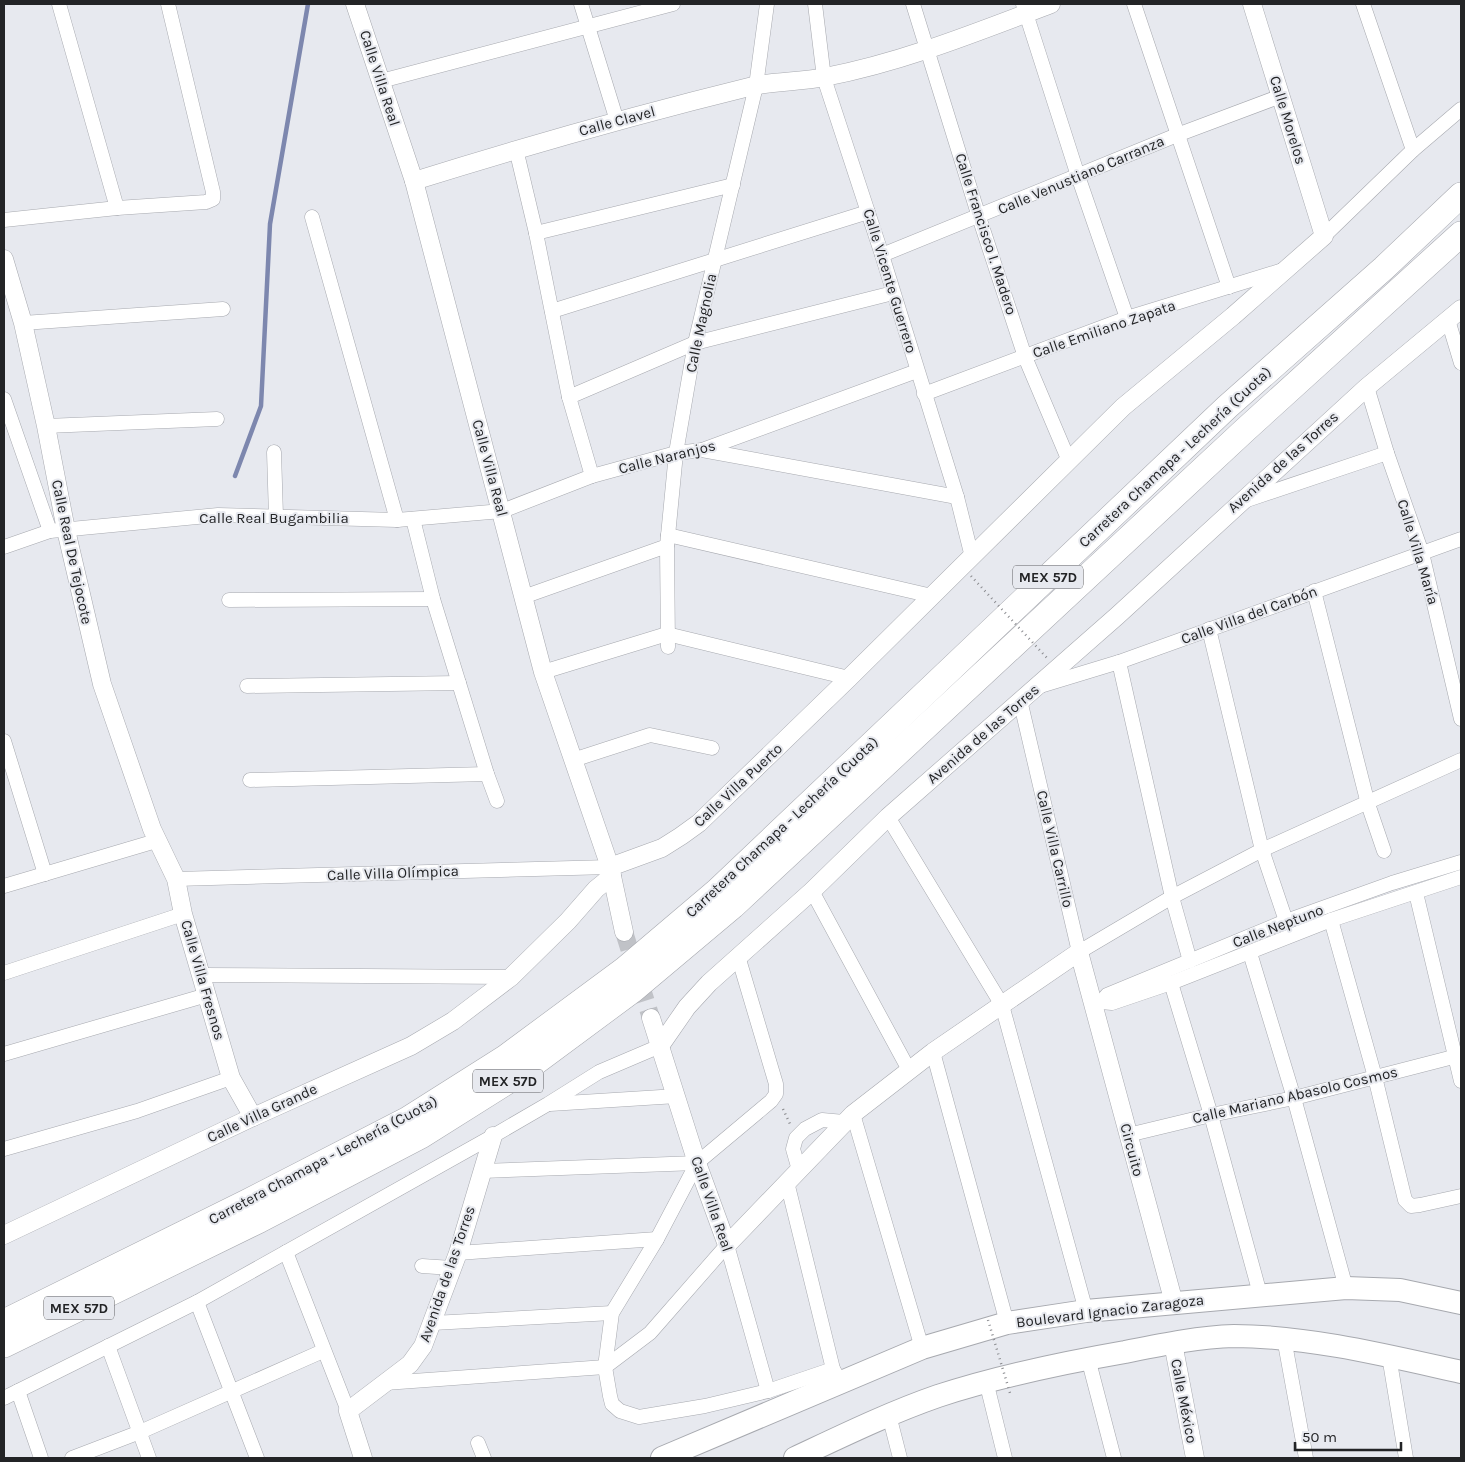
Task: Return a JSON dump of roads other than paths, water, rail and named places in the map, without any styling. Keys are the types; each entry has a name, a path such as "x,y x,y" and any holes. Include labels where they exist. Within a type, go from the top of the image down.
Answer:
{"highway":[{"name":"Carretera Chamapa - Lechería (Cuota)","path":"4,1322 247,1202 408,1119 506,1057 625,969 717,891 1227,406 1384,268 1461,195"},
{"name":"Carretera Chamapa - Lechería (Cuota)","path":"4,1345 260,1220 421,1136 521,1073 633,990 732,906 1238,437 1461,234"}],"main road":[{"name":"Boulevard Ignacio Zaragoza","path":"662,1458 838,1376 998,1322 1174,1302 1346,1288 1400,1290 1461,1303"},
{"path":"796,1458 889,1415 986,1381 1088,1358 1173,1343 1232,1336 1284,1338 1389,1356 1461,1372"}],"street":[{"path":"59,4 117,208"},
{"path":"4,220 117,208 206,202 213,199 213,192 168,4"},
{"name":"Calle Villa Real","path":"355,4 414,181 543,672 611,871 624,932"},
{"path":"581,4 617,121"},
{"path":"380,81 673,4"},
{"name":"Calle Magnolia","path":"668,641 668,540 676,453 695,343 756,86 767,4"},
{"name":"Calle Vicente Guerrero","path":"815,4 824,78 957,497 972,558"},
{"name":"Calle Francisco I. Madero","path":"913,4 979,217 1025,357 1068,461"},
{"name":"Calle Clavel","path":"414,181 516,149 617,121 756,86 824,78 928,50 1025,8 1051,4"},
{"path":"1134,4 1229,287"},
{"name":"Calle Morelos","path":"1252,4 1324,236"},
{"path":"1362,4 1414,150"},
{"path":"1025,8 1078,176 1127,318"},
{"name":"Calle Venustiano Carranza","path":"882,256 1177,135 1281,96"},
{"path":"1068,461 1124,407 1324,236 1414,150 1461,109"},
{"path":"516,149 536,233 570,397 592,476"},
{"path":"536,233 733,185"},
{"path":"552,311 868,212"},
{"path":"312,217 398,520"},
{"name":"Calle Real De Tejocote","path":"4,259 23,323 46,426 58,531 102,684 156,841"},
{"name":"Calle Emiliano Zapata","path":"924,394 1127,318 1286,269"},
{"path":"570,397 695,343 893,294"},
{"path":"23,323 223,309"},
{"path":"1455,314 1461,363"},
{"name":"Avenida de las Torres","path":"660,1046 687,1007 709,982 812,891 888,817 1116,616 1367,387 1455,314"},
{"name":"Calle Naranjos","path":"413,519 502,511 592,476 676,453 702,450 917,371"},
{"name":"Calle Villa María","path":"1367,387 1387,453 1422,553 1461,719"},
{"path":"4,399 58,531"},
{"path":"46,426 216,419"},
{"path":"702,450 957,497"},
{"path":"274,452 276,516"},
{"path":"1239,502 1387,453"},
{"name":"Calle Villa Puerto","path":"611,871 662,848 699,823 972,558 1068,461"},
{"name":"Calle Real Bugambilia","path":"4,547 58,531 218,515 413,519"},
{"path":"413,519 433,599 497,802"},
{"name":"Calle Villa del Carbón","path":"1035,687 1119,662 1461,539"},
{"path":"523,597 668,540 932,596"},
{"path":"1314,592 1368,804 1384,851"},
{"path":"229,600 433,599"},
{"path":"1209,629 1262,850 1286,921"},
{"path":"543,672 668,641 849,678"},
{"path":"1119,662 1172,897 1190,961"},
{"path":"247,686 459,683"},
{"name":"Calle Villa Carrillo","path":"1020,700 1079,952 1096,1003"},
{"path":"573,760 650,735 712,748"},
{"path":"4,741 45,874"},
{"path":"384,1383 605,1367 650,1333 727,1245 849,1118 933,1052 1079,952 1172,897 1262,850 1368,804 1461,760"},
{"path":"250,780 487,774"},
{"path":"888,817 1002,1004 1086,1311"},
{"path":"4,886 156,841"},
{"name":"Calle Villa Fresnos","path":"156,841 176,879 184,914 231,1078 253,1117"},
{"name":"Calle Neptuno","path":"1096,1003 1107,995 1286,921 1392,883 1461,862"},
{"name":"Calle Villa Olímpica","path":"176,879 611,871"},
{"name":"Calle Villa Grande","path":"4,1235 253,1117 411,1046 454,1022 511,977 568,921 611,871"},
{"name":"Calle Neptuno","path":"1096,1003 1112,1003 1171,983 1331,920 1461,877"},
{"path":"812,891 910,1070"},
{"path":"1416,893 1458,1056 1461,1080"},
{"path":"4,973 184,914"},
{"path":"1331,920 1405,1200 1411,1206 1461,1196"},
{"path":"1250,953 1294,1098 1346,1288"},
{"path":"738,956 776,1084 776,1094 771,1101 697,1163 656,1239 612,1313 605,1367 612,1404 620,1411 639,1417 705,1406 838,1376 793,1176 793,1149 796,1138 805,1129 822,1120 849,1118"},
{"path":"203,975 511,977"},
{"path":"1171,983 1211,1115 1260,1294"},
{"path":"4,1054 207,995"},
{"name":"Circuito","path":"1096,1003 1128,1135 1174,1302"},
{"name":"Calle Villa Real","path":"651,1018 697,1163 727,1245 768,1391"},
{"path":"4,1398 197,1302 493,1136 599,1072 660,1046"},
{"path":"933,1052 998,1322"},
{"name":"Calle Mariano Abasolo Cosmos","path":"1128,1135 1294,1098 1458,1056"},
{"path":"4,1149 137,1111 231,1078"},
{"path":"548,1104 677,1096"},
{"path":"849,1118 922,1348"},
{"name":"Avenida de las Torres","path":"348,1411 410,1364 423,1346 455,1260 493,1136"},
{"path":"482,1171 697,1163"},
{"path":"422,1266 455,1260 656,1239"},
{"path":"286,1252 348,1411 363,1458"},
{"path":"197,1302 257,1458"},
{"path":"432,1323 612,1313"},
{"path":"1284,1338 1306,1458"},
{"name":"Calle México","path":"1173,1343 1195,1458"},
{"path":"108,1346 149,1458"},
{"path":"72,1458 140,1432 323,1351"},
{"path":"1389,1356 1406,1458"},
{"path":"1088,1358 1114,1458"},
{"path":"986,1381 1005,1458"},
{"path":"18,1391 41,1458"},
{"path":"889,1415 900,1458"},
{"path":"478,1443 484,1458"}],"waterway":[{"path":"235,476 261,406 270,224 308,4"}],"tunnel":[{"path":"624,932 651,1018"}]}
